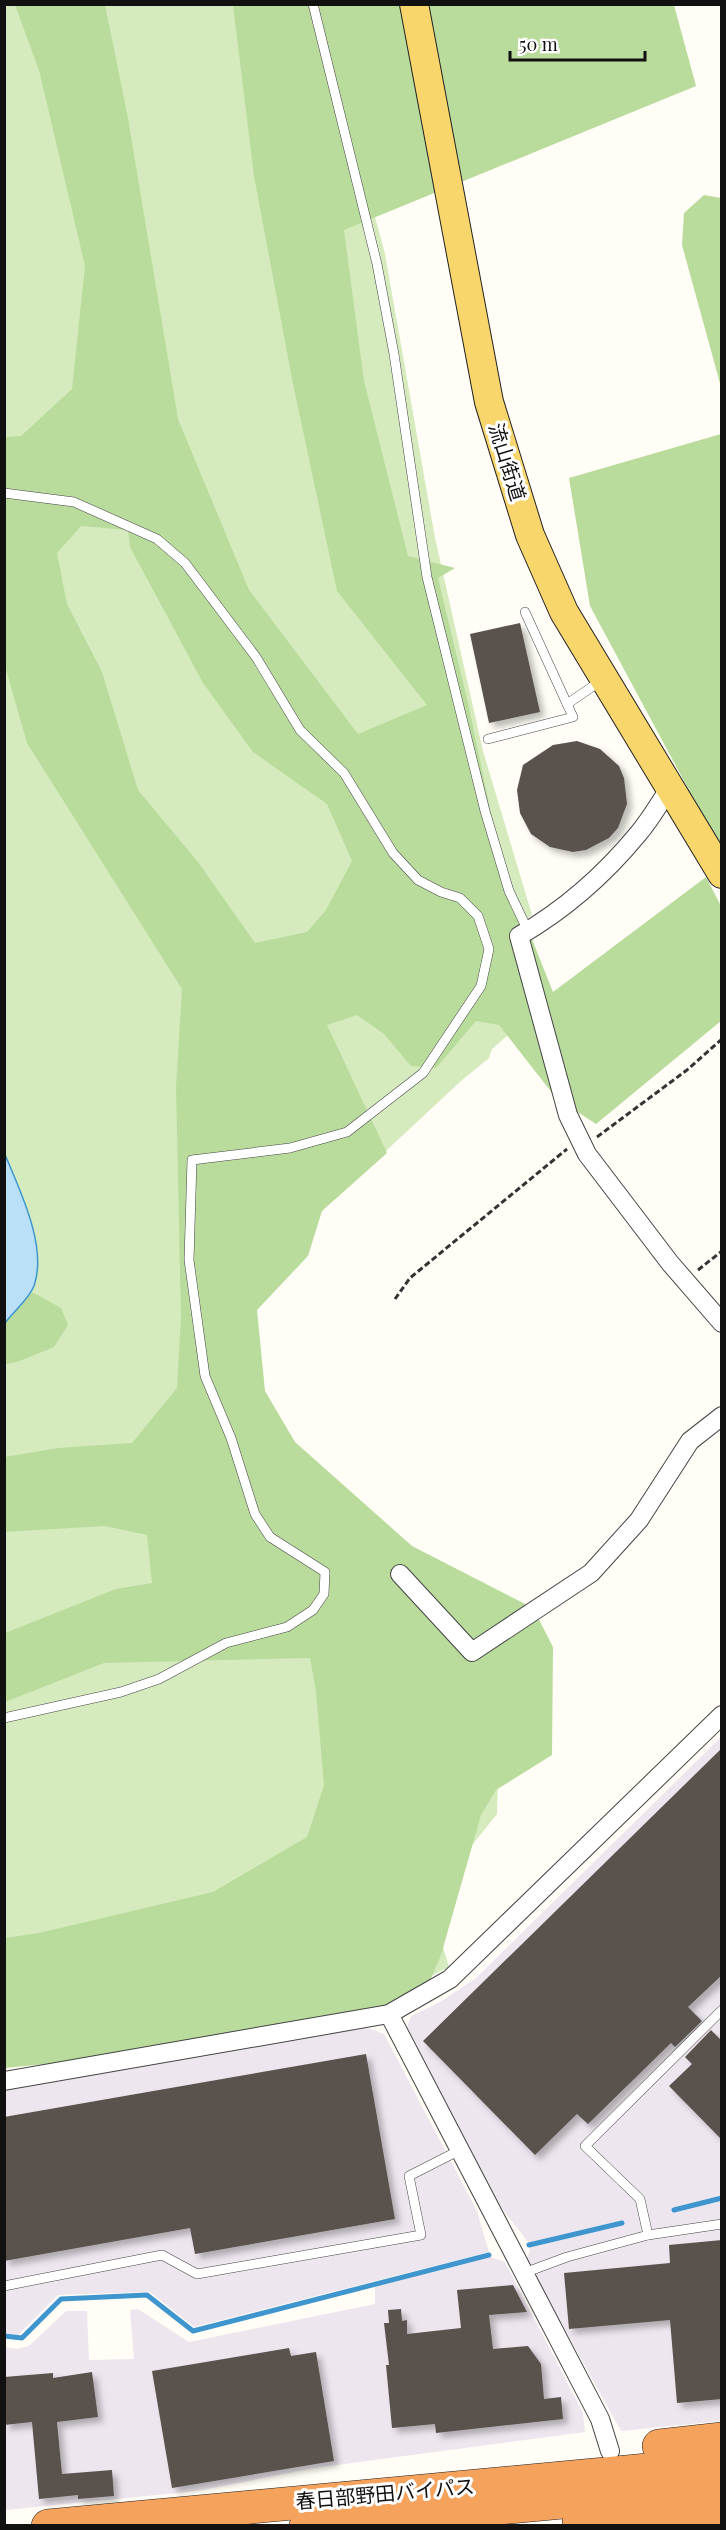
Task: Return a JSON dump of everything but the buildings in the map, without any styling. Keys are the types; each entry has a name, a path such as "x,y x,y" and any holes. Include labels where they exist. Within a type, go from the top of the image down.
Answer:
{"highway":[{"path":"218,2510 356,2483 722,2439"},
{"name":"春日部野田バイパス","path":"48,2526 722,2463"},
{"name":"春日部野田バイパス","path":"306,2526 722,2487"},
{"path":"370,2520 579,2522 722,2513"}],"main road":[{"name":"流山街道","path":"414,4 469,303 492,413 530,535 564,612 722,874"}],"street":[{"path":"669,789 640,832 609,868 519,936 568,1115 581,1142 685,1281 722,1323"},
{"path":"400,1574 472,1652 591,1573 639,1520 690,1441 722,1416"},
{"path":"4,2081 389,2014 450,1979 722,1715"},
{"path":"389,2014 600,2419 610,2451"}],"lane":[{"path":"313,4 376,264 394,354 427,577 484,811 509,891 528,931"},
{"path":"4,493 74,502 157,539 185,563 256,657 300,730 344,773 393,853 418,880 441,892 460,898 478,916 489,949 481,986 423,1073 347,1132 290,1148 192,1160 189,1260 205,1376 231,1438 255,1514 270,1538 326,1572 324,1594 313,1610 287,1627 226,1643 159,1679 121,1692 4,1718"},
{"path":"488,739 573,717 525,612"},
{"path":"567,704 604,679"},
{"path":"648,2235 640,2199 585,2146 722,2010"},
{"path":"4,2286 162,2255 197,2274 421,2235 409,2176 460,2150"},
{"path":"524,2273 567,2257 648,2235 722,2224"}],"path":[{"path":"395,1299 410,1278 581,1142 687,1070 722,1039"},
{"path":"685,1281 722,1251"}],"shaded area":[{"path":"721,1737 721,2421 621,2431 526,2260 530,2250 528,2242 497,2202 407,2027 411,2016 440,2002 476,1978"},
{"path":"363,2026 384,2034 477,2211 489,2252 194,2327 150,2292 58,2295 17,2336 5,2334 5,2089"},
{"path":"491,2257 505,2262 583,2413 585,2432 314,2468 197,2491 5,2510 4,2347 17,2349 29,2346 66,2311 87,2311 89,2360 134,2359 130,2310 138,2309 189,2342 375,2304 375,2287"}],"green space":[{"path":"5,5 318,5 385,254 435,538 483,751 532,915 510,930 533,1013 492,1049 489,1058 461,1081 358,1177 260,1223 229,1372 500,1694 497,1814 429,1899 449,1967 385,1999 5,2056"},
{"path":"15,5 105,5 128,118 178,419 249,590 358,734 427,705 337,591 293,384 254,176 233,5 674,5 696,86 344,230 364,381 408,556 455,568 438,578 468,703 501,861 553,992 706,877 722,908 721,1021 596,1124 556,1098 499,1025 476,1021 436,1068 411,1066 384,1034 357,1015 327,1025 387,1153 322,1211 308,1256 257,1310 265,1391 295,1442 412,1546 533,1608 553,1647 552,1755 496,1790 481,1815 441,1955 420,2004 116,2057 5,2068 5,1938 39,1933 213,1892 307,1837 324,1785 316,1692 310,1658 104,1663 5,1702 5,1633 116,1589 152,1583 147,1535 105,1526 5,1532 5,1457 58,1448 132,1443 177,1388 181,1317 176,1087 182,989 27,743 5,666 5,437 21,436 72,389 85,266 39,70","holes":["81,526 128,530 130,547 203,683 253,752 327,804 352,861 326,910 307,932 255,943 198,862 138,790 102,672 67,604 57,553"]},
{"path":"704,195 721,198 721,387 682,245 684,213"},
{"path":"721,434 721,843 713,835 590,606 569,478"},
{"path":"34,1293 61,1308 68,1325 54,1347 17,1362 5,1364 4,1296"}],"water":[{"path":"4,1152 30,1218 37,1253 37,1270 32,1291 5,1323"}],"waterway":[{"path":"674,2210 722,2198"},
{"path":"529,2245 622,2223"},
{"path":"4,2336 22,2338 61,2299 147,2295 193,2331 489,2255"}]}
